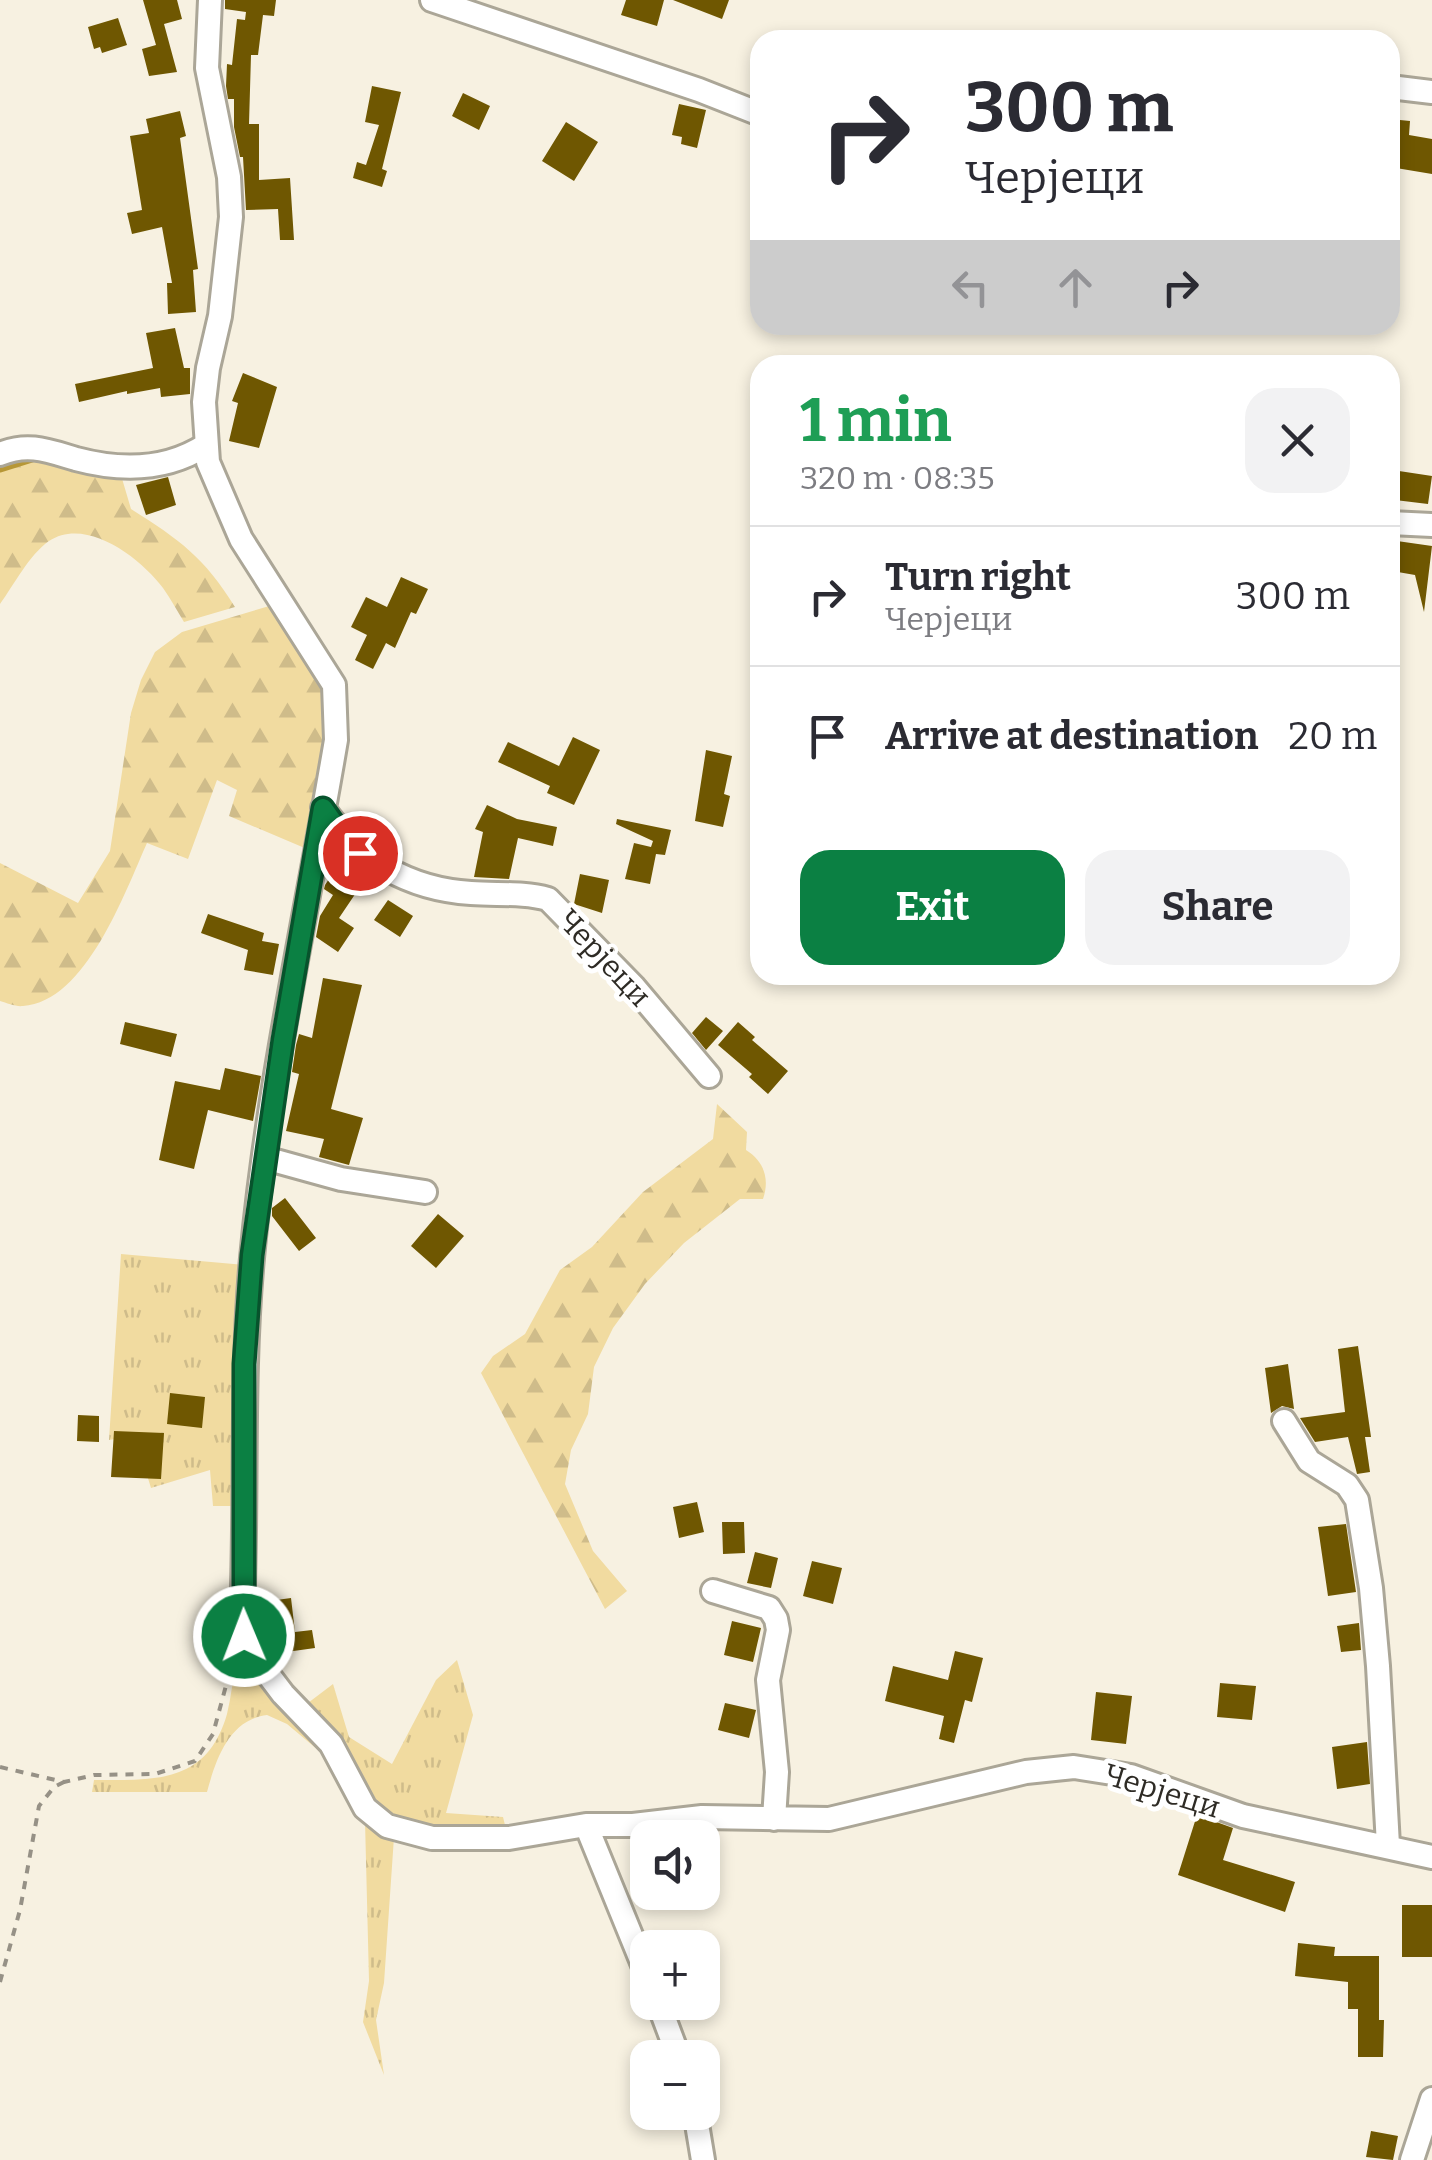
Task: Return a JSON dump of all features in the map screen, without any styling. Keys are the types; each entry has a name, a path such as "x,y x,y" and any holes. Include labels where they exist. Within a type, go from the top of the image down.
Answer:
{"street":[{"name":"Черјеци","path":"210,0 206,68 228,176 231,217 220,316 208,368 208,462 241,539 334,685 336,740 252,1255 244,1364 242,1615 248,1648 282,1694 331,1744 365,1808 387,1826 432,1838 509,1838 586,1825 633,1825 702,1817 829,1819 1026,1772 1074,1767 1131,1776 1254,1819 1432,1857"},
{"path":"432,0 471,7 750,110"},
{"path":"1400,88 1432,92"},
{"path":"0,454 34,446 117,468 151,467 186,458 206,445"},
{"path":"1400,523 1432,525"},
{"name":"Черјеци","path":"323,808 360,853 399,876 466,893 548,899 634,987 708,1076"},
{"path":"266,1158 342,1179 425,1192"},
{"path":"1284,1421 1309,1461 1347,1485 1357,1500 1376,1646 1388,1845"},
{"path":"713,1591 769,1608 776,1619 778,1630 768,1680 777,1772 774,1819"},
{"path":"586,1825 630,1933"},
{"path":"1412,2160 1432,2099"},
{"path":"699,2130 703,2160"}],"path":[{"path":"0,1982 20,1910 39,1806 54,1787 64,1782 94,1776 156,1774 195,1761 214,1734 235,1649"},
{"path":"0,1766 64,1782"}],"green space":[{"path":"0,447 118,465 131,509 190,551 235,607 184,622 163,588 141,564 112,544 79,534 64,535 42,547 0,604"},
{"path":"276,604 321,684 330,725 307,849 229,816 237,790 217,780 188,859 147,843 115,915 84,966 66,986 46,1000 23,1006 0,1001 0,863 78,903 110,851 131,713 155,652 182,632"},
{"path":"717,1104 747,1132 746,1150 757,1159 765,1178 763,1199 740,1199 684,1243 645,1284 613,1328 594,1367 588,1414 571,1450 565,1484 593,1551 627,1591 605,1609 481,1373 493,1356 525,1334 560,1270 592,1247 643,1192 713,1139"},
{"path":"121,1254 245,1265 238,1506 213,1506 210,1470 151,1488 135,1436 109,1440"},
{"path":"457,1660 473,1715 446,1813 503,1817 506,1829 436,1830 397,1821 360,1786 304,1706 333,1684 349,1737 392,1764 436,1680"},
{"path":"243,1663 336,1765 287,1724 267,1715 243,1725 226,1743 207,1792 92,1792 94,1780 158,1778 192,1766 218,1737 236,1667"},
{"path":"365,1821 394,1837 384,1983 376,2020 384,2075 363,2022 369,1981"}],"building":[{"path":"143,0 177,0 182,19 164,24 177,72 149,76 142,49 156,45"},
{"path":"225,0 276,0 274,16 263,15 258,55 251,55 249,124 259,124 259,180 290,178 294,240 280,240 278,209 246,210 243,157 234,127 234,99 228,99 226,86 237,19 245,20 246,12 225,9"},
{"path":"626,0 664,0 657,26 621,15"},
{"path":"673,0 729,0 722,19"},
{"path":"118,18 127,45 102,53 100,47 94,49 88,27"},
{"path":"372,86 401,92 382,169 387,171 382,187 353,178 357,162 366,165 379,125 365,122"},
{"path":"463,93 490,106 479,130 452,116"},
{"path":"679,104 706,110 697,148 681,144 682,137 672,135"},
{"path":"180,111 186,136 180,138 198,269 193,270 196,312 168,314 167,283 172,283 162,227 132,234 127,213 142,210 130,136 149,133 146,119"},
{"path":"1400,120 1410,121 1409,135 1432,139 1432,174 1400,169"},
{"path":"566,122 598,142 574,181 542,161"},
{"path":"175,328 184,368 190,368 190,394 161,397 160,388 79,402 75,384 153,368 146,333"},
{"path":"243,373 277,387 259,448 229,441 238,403 232,401"},
{"path":"1400,471 1432,476 1428,504 1400,501"},
{"path":"168,477 176,505 146,515 136,485"},
{"path":"1400,541 1432,546 1424,612 1415,575 1400,572"},
{"path":"401,577 428,589 416,614 411,612 395,648 386,643 373,669 355,660 367,635 351,627 366,597 387,607"},
{"path":"573,737 600,750 574,805 547,793 550,786 498,762 508,742 559,766"},
{"path":"706,750 732,756 724,794 730,796 723,827 695,821"},
{"path":"487,805 517,819 557,827 553,846 518,838 509,879 474,877 483,832 475,829"},
{"path":"617,819 671,830 665,855 656,854 650,884 625,879 634,843 651,847 653,841 616,824"},
{"path":"341,861 366,878 339,918 354,928 338,952 316,937 320,916 333,895 324,889 325,885"},
{"path":"580,874 609,880 602,913 574,904"},
{"path":"388,900 413,916 400,937 374,920"},
{"path":"208,914 264,933 262,941 279,944 273,975 244,970 248,950 201,933"},
{"path":"323,978 362,985 331,1109 363,1118 349,1165 319,1157 324,1139 286,1131 299,1074 292,1072 296,1045 299,1034 312,1038"},
{"path":"706,1017 723,1031 706,1050 692,1033"},
{"path":"125,1022 177,1034 171,1057 120,1044"},
{"path":"738,1022 755,1037 752,1040 788,1071 768,1094 749,1077 752,1074 718,1045"},
{"path":"225,1068 261,1076 253,1121 208,1110 194,1169 159,1160 175,1081 220,1090"},
{"path":"285,1198 316,1238 299,1251 272,1216 272,1208"},
{"path":"438,1214 464,1236 436,1268 411,1246"},
{"path":"1358,1346 1371,1437 1365,1437 1370,1472 1357,1474 1348,1437 1315,1442 1300,1418 1345,1412 1338,1349"},
{"path":"1288,1364 1294,1409 1282,1406 1271,1413 1265,1368"},
{"path":"170,1393 205,1397 202,1428 167,1424"},
{"path":"78,1415 99,1416 99,1442 77,1441"},
{"path":"114,1431 164,1433 161,1479 111,1477"},
{"path":"697,1502 704,1532 679,1538 673,1507"},
{"path":"722,1522 744,1522 745,1553 723,1554"},
{"path":"1346,1524 1356,1592 1328,1596 1318,1527"},
{"path":"755,1552 778,1558 771,1588 747,1583"},
{"path":"812,1561 842,1568 833,1604 803,1596"},
{"path":"291,1598 295,1632 312,1630 315,1648 272,1654 262,1602"},
{"path":"732,1621 761,1628 753,1662 724,1655"},
{"path":"1359,1623 1361,1650 1341,1652 1337,1626"},
{"path":"955,1651 983,1658 972,1702 965,1700 954,1743 939,1739 944,1716 885,1701 893,1666 948,1680"},
{"path":"1220,1683 1256,1686 1252,1720 1217,1717"},
{"path":"1096,1692 1132,1696 1126,1744 1091,1740"},
{"path":"725,1703 756,1710 749,1738 718,1730"},
{"path":"1367,1742 1370,1784 1337,1789 1332,1747"},
{"path":"1197,1815 1233,1828 1223,1860 1295,1882 1285,1912 1178,1875"},
{"path":"1402,1905 1432,1905 1432,1957 1402,1957"},
{"path":"1298,1943 1335,1947 1334,1956 1379,1956 1383,2057 1358,2057 1358,2009 1348,2009 1348,1982 1295,1976"},
{"path":"1371,2131 1398,2136 1393,2160 1366,2157"}],"waterway":[{"path":"0,470 35,459"}],"route":[{"path":"244,1636 244,1364 252,1255 283,1040 323,808 360,853"}]}
